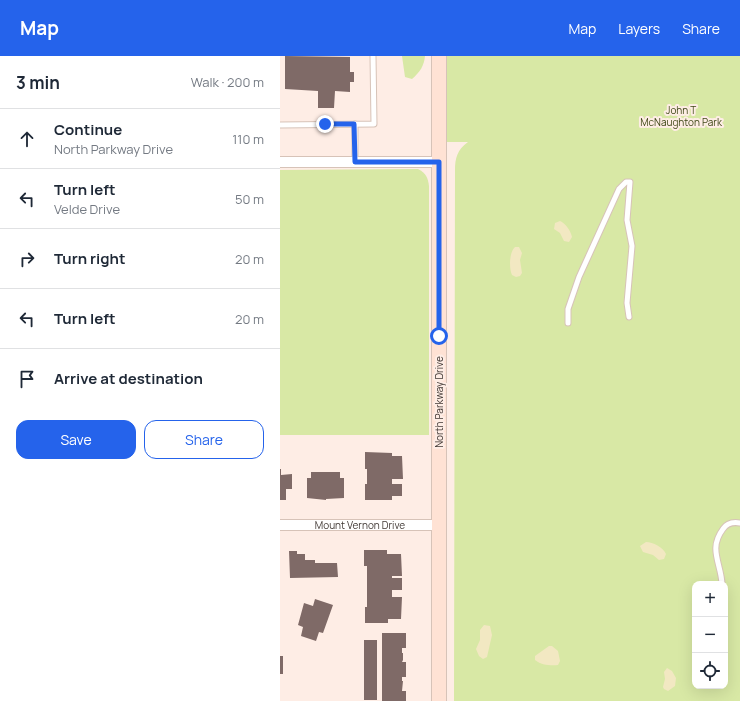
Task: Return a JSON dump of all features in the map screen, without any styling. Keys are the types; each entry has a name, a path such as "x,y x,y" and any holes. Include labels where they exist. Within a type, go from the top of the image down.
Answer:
{"main road":[{"name":"North Parkway Drive","path":"439,56 439,701"}],"street":[{"path":"280,162 439,162"},
{"name":"Mount Vernon Drive","path":"280,525 440,525"}],"lane":[{"path":"280,125 374,124 373,56"},
{"path":"354,124 355,162"},
{"path":"568,323 568,308 579,277 619,189 626,182 630,182 627,220 632,246 627,303 629,317"},
{"path":"721,581 717,561 716,543 719,534 725,526 732,523 740,523"}],"green space":[{"path":"402,56 425,56 421,69 412,79 405,77"},
{"name":"John T McNaughton Park","path":"439,56 740,56 740,701 454,701 455,166 459,151 468,142 439,142"},
{"path":"418,169 426,176 429,186 429,435 280,435 280,170"}],"sand":[{"path":"560,221 566,225 570,232 572,237 569,242 564,241 560,233 554,229 555,223"},
{"path":"515,247 519,247 522,253 520,260 522,273 520,276 516,277 512,275 510,265 511,256"},
{"path":"646,542 655,544 663,549 666,554 664,559 659,560 653,555 643,552 640,546"},
{"path":"484,625 490,626 492,635 487,657 483,659 479,656 476,649 480,640 480,630"},
{"path":"549,646 552,646 558,651 560,661 558,665 546,665 535,660 535,656"},
{"path":"667,668 672,671 676,678 675,686 668,691 663,687 665,679 664,672"}],"building":[{"path":"285,56 350,57 350,72 354,72 354,82 350,82 350,92 335,91 334,108 318,108 318,91 285,89"},
{"path":"365,452 392,453 392,456 402,456 403,479 392,479 392,484 402,484 402,496 392,496 392,500 365,500 367,469 365,469"},
{"path":"280,469 281,475 292,474 292,489 286,489 286,500 280,500"},
{"path":"311,472 340,472 340,478 344,478 344,498 326,500 307,498 307,478 311,478"},
{"path":"364,550 387,550 387,554 401,554 402,576 392,576 392,578 402,578 402,590 392,590 392,597 402,597 401,619 388,619 388,623 365,623 365,607 367,607 367,566 364,566"},
{"path":"289,551 297,551 297,554 305,554 305,560 315,560 315,563 337,563 338,577 290,578"},
{"path":"315,599 333,605 323,633 319,632 316,641 301,636 303,627 298,625 304,603 313,606"},
{"path":"382,633 406,633 406,648 402,648 402,662 406,662 406,677 402,677 402,691 406,691 406,701 382,701"},
{"path":"364,640 377,640 377,700 364,700"},
{"path":"280,656 283,656 283,674 280,674"}],"route":[{"path":"325,124 354,124 355,162 439,162 439,336"}]}
